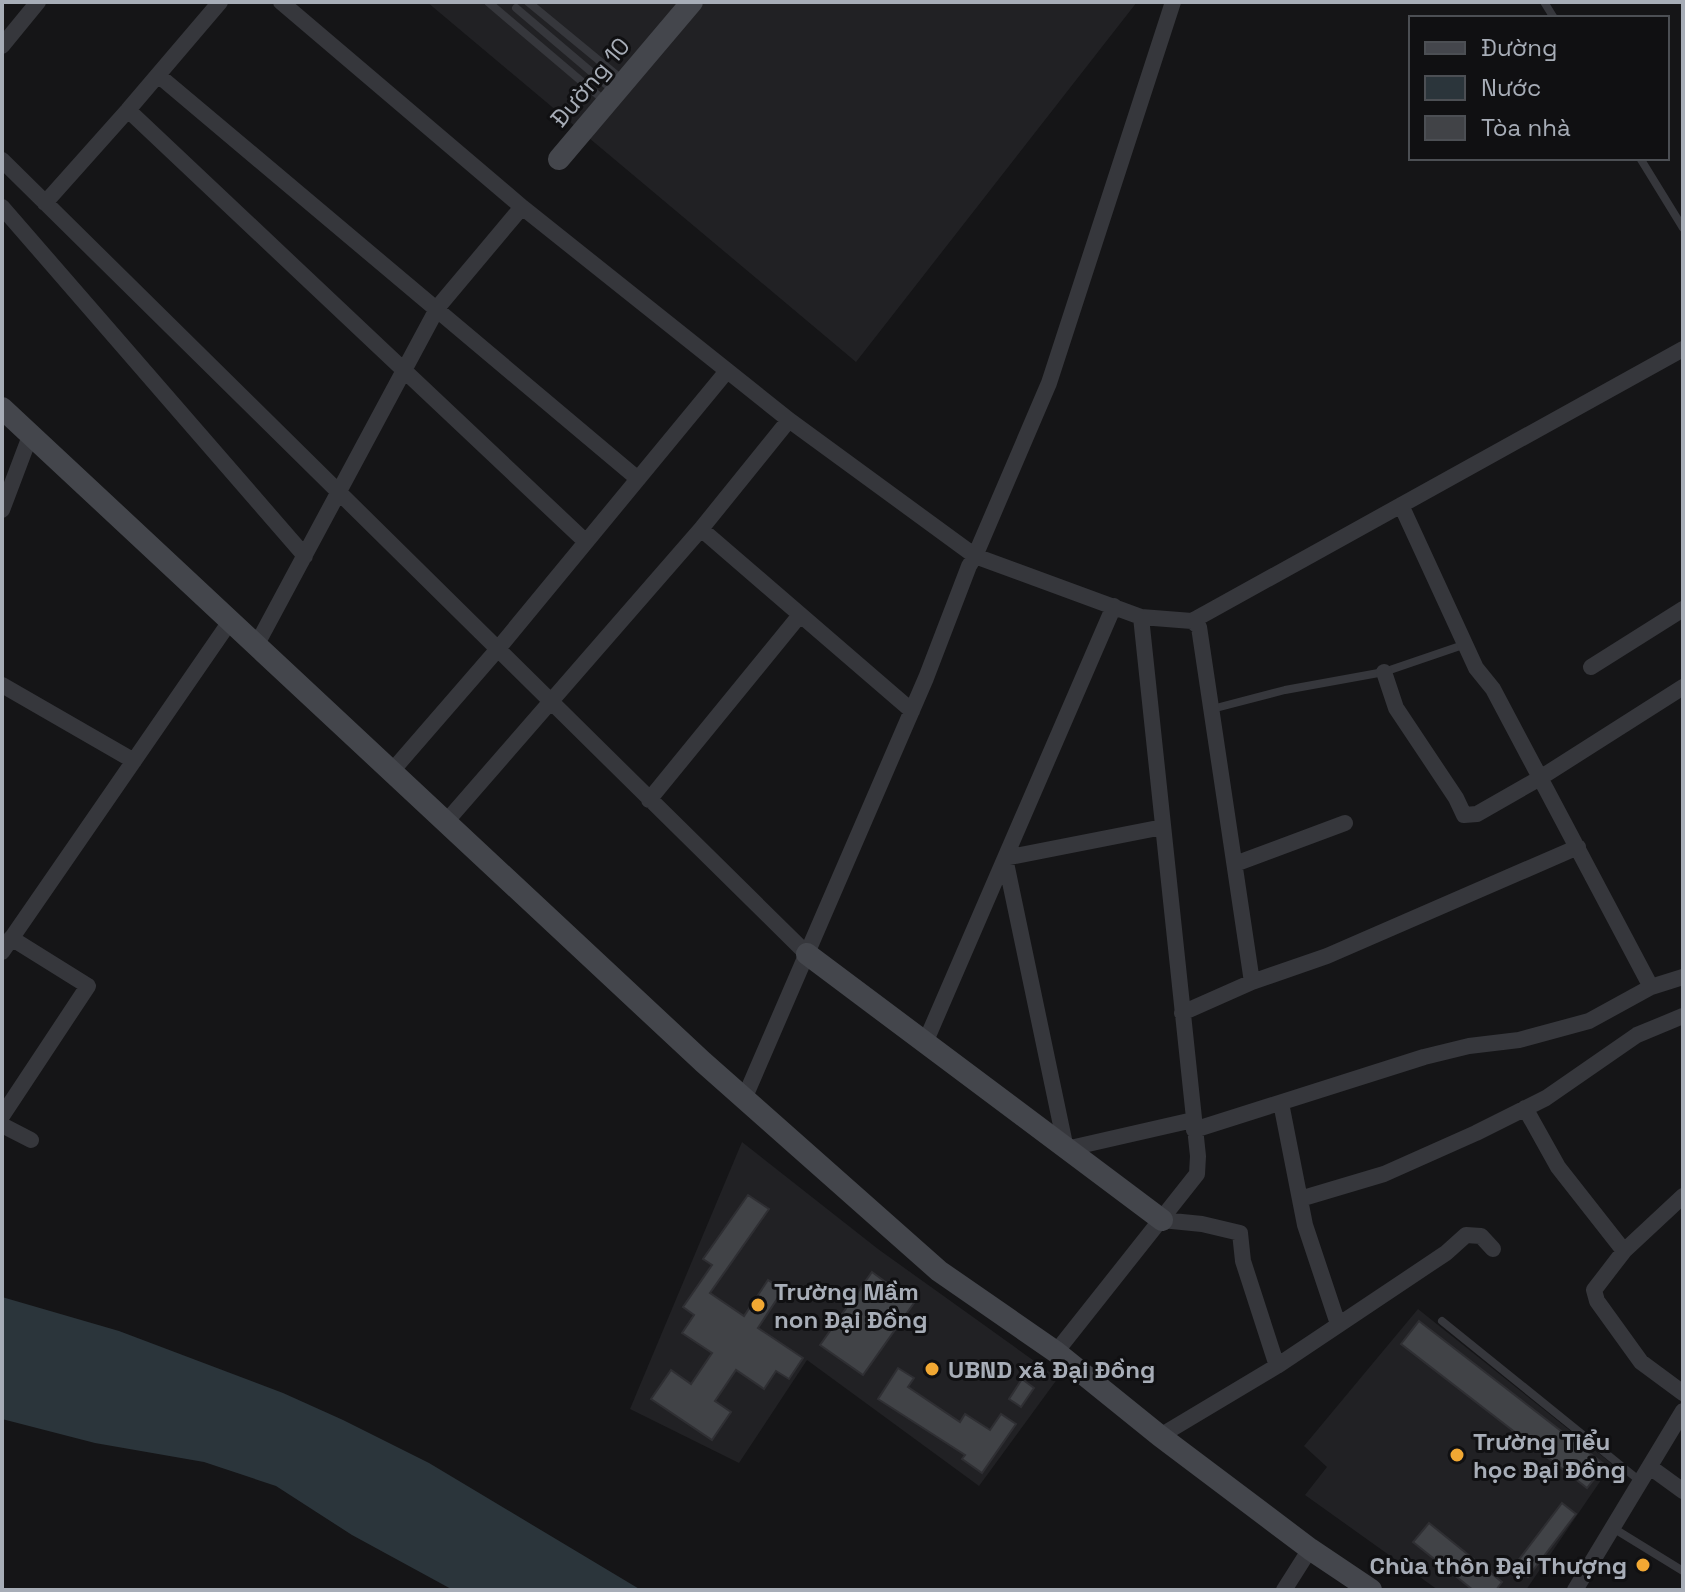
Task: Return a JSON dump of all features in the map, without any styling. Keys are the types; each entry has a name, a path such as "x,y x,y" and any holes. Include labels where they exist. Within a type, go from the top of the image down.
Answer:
{"main road":[{"name":"Đường 10","path":"559,159 692,2"},
{"path":"2,408 744,1099 939,1271 1056,1352 1160,1436 1310,1549 1371,1590"},
{"path":"807,954 1162,1220"}],"street":[{"path":"2,46 38,2"},
{"path":"45,203 220,2"},
{"path":"281,2 522,207 727,371 975,556 1141,617 1192,621 1683,349"},
{"path":"744,1099 912,711 969,566 1049,383 1173,2"},
{"path":"158,75 638,479"},
{"path":"128,110 586,542"},
{"path":"2,160 807,954"},
{"path":"2,207 305,556"},
{"path":"257,644 437,309 522,207"},
{"path":"392,771 497,650 727,371"},
{"path":"445,823 701,529 789,420"},
{"path":"2,510 30,436"},
{"path":"1401,505 1476,668 1493,689 1651,987"},
{"path":"701,529 912,711"},
{"path":"925,1043 1114,606"},
{"path":"1591,667 1683,609"},
{"path":"649,800 800,615"},
{"path":"1056,1352 1197,1174 1141,617"},
{"path":"2,1116 88,986 7,945 231,620"},
{"path":"1192,621 1199,627 1252,982"},
{"path":"1384,672 1396,708 1464,815 1477,814 1540,778 1683,687"},
{"path":"2,685 134,761"},
{"path":"1235,864 1345,823"},
{"path":"1005,858 1163,827"},
{"path":"1182,1013 1252,982 1327,956 1578,847"},
{"path":"1005,858 1066,1149 1193,1125 1281,1103 1424,1057 1469,1046 1519,1040 1589,1021 1651,987 1683,977"},
{"path":"1300,1199 1384,1174 1546,1098 1637,1035 1683,1016"},
{"path":"1281,1103 1305,1225 1338,1324"},
{"path":"1525,1108 1558,1167 1624,1251"},
{"path":"2,1125 31,1140"},
{"path":"1683,1196 1624,1251 1594,1290 1597,1301 1641,1362 1683,1393"},
{"path":"1162,1220 1202,1224 1240,1233 1243,1261 1277,1366"},
{"path":"1160,1436 1277,1366 1446,1253 1466,1235 1481,1236 1493,1249"},
{"path":"1575,1590 1683,1411"},
{"path":"1645,1474 1683,1491"},
{"path":"1284,1590 1310,1549"}],"lane":[{"path":"488,2 508,19 616,92"},
{"path":"528,2 616,92"},
{"path":"508,19 518,5 616,92"},
{"path":"1641,160 1683,228"},
{"path":"1212,709 1285,690 1384,672 1466,644"},
{"path":"1442,1321 1645,1474"},
{"path":"1613,1528 1683,1571"}],"shaded area":[{"path":"427,2 1137,2 856,362"},
{"path":"742,1142 878,1249 1058,1378 979,1486 807,1360 739,1463 630,1409"},
{"name":"Trường Tiểu học Đại Đồng","path":"1418,1309 1612,1464 1526,1590 1438,1590 1305,1495 1327,1467 1304,1446"}],"water":[{"path":"2,1297 119,1331 283,1393 343,1420 429,1463 641,1590 453,1590 352,1535 276,1486 204,1462 95,1443 2,1419"}],"building":[{"path":"748,1195 769,1209 710,1293 744,1316 768,1280 783,1290 758,1328 803,1358 789,1379 776,1371 764,1389 736,1370 715,1401 731,1412 712,1440 651,1399 671,1370 691,1384 712,1353 682,1333 694,1315 683,1307 712,1265 703,1259"},
{"path":"872,1272 914,1303 863,1375 820,1345"},
{"path":"1419,1321 1605,1465 1587,1488 1401,1344"},
{"path":"898,1368 914,1378 908,1387 960,1422 965,1414 990,1430 1001,1414 1016,1424 982,1473 962,1459 965,1455 878,1399"},
{"path":"1022,1379 1034,1388 1021,1407 1009,1399"},
{"path":"1562,1503 1576,1514 1528,1577 1514,1566"},
{"path":"1429,1523 1502,1582 1496,1590 1473,1590 1413,1542"}],"place":[{"name":"Trường Mầm non Đại Đồng","path":"758,1305"},
{"name":"UBND xã Đại Đồng","path":"932,1369"},
{"name":"Trường Tiểu học Đại Đồng","path":"1457,1455"},
{"name":"Chùa thôn Đại Thượng","path":"1643,1565"}]}
